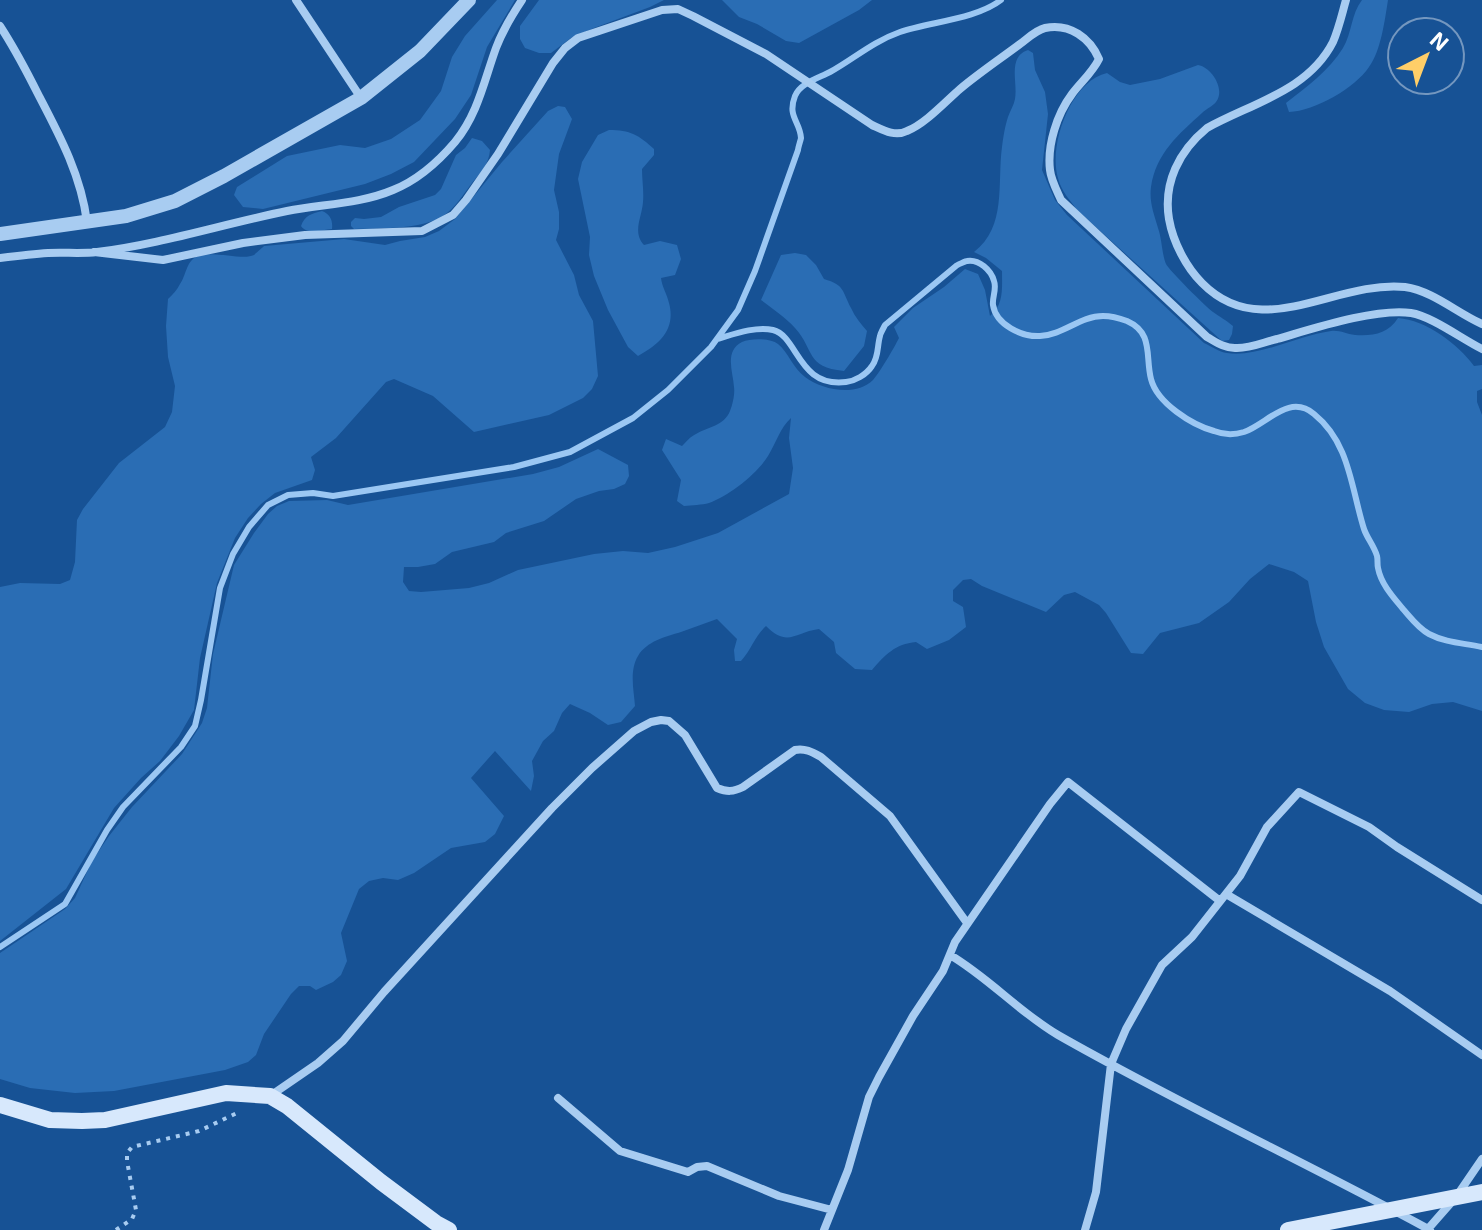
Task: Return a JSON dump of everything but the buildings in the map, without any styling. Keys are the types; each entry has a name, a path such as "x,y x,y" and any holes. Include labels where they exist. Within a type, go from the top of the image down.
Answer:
{"main road":[{"path":"0,1105 50,1120 82,1121 105,1120 226,1093 270,1096 449,1230"},
{"path":"1288,1230 1482,1192"}],"street":[{"path":"296,0 361,98"},
{"path":"0,234 126,216 175,201 361,98 420,51 469,0"},
{"path":"94,252 159,241 313,205 374,197 409,183 439,159 470,121 497,45 522,0"},
{"path":"1346,0 1333,41 1304,78 1290,88 1207,128 1183,154 1167,192 1169,222 1175,240 1195,276 1211,292 1243,309 1280,310 1386,286 1410,288 1482,324"},
{"path":"0,258 94,252 163,260 243,243 305,235 422,231 453,215 466,200 565,48 578,38 662,10 678,9 766,54 872,125 898,134 908,131 1042,28 1063,27 1094,46 1099,59 1070,96 1057,122 1049,172 1061,200 1207,337 1220,345 1235,348 1333,323 1409,312 1482,349"},
{"path":"0,26 64,143 83,195 87,222"},
{"path":"270,1096 318,1063 343,1041 552,808 625,738 651,722 669,721 685,735 717,788 726,791 743,787 795,750 809,751 821,757 890,816 967,923"},
{"path":"824,1230 848,1170 869,1097 913,1016 943,971 967,923 1068,782 1223,897 1390,991 1482,1055"},
{"path":"1085,1230 1096,1192 1111,1064 1126,1029 1162,965 1182,948 1240,876 1267,827 1299,792 1369,827 1482,900"},
{"path":"950,955 1054,1032 1429,1229 1482,1159"},
{"path":"558,1098 620,1151 688,1172 707,1166 779,1196 832,1210"}],"path":[{"path":"116,1230 132,1219 136,1210 127,1161 127,1153 132,1147 199,1131 243,1112"}],"shaded area":[{"path":"497,0 515,0 487,47 471,95 455,119 414,162 365,184 263,209 243,207 234,195 237,187 287,156 340,145 365,148 391,139 420,120 441,91 452,57 465,36"},
{"path":"539,0 664,0 571,38 551,53 539,53 525,48 520,39 520,26"},
{"path":"722,0 872,0 799,43 786,41 739,17"},
{"path":"1362,0 1388,0 1379,44 1369,67 1334,97 1310,108 1289,112 1286,103 1324,71 1343,48"},
{"path":"1028,50 1033,53 1035,70 1045,92 1048,114 1042,170 1055,200 1067,215 1204,343 1227,353 1239,354 1331,331 1374,334 1390,328 1398,318 1430,328 1450,342 1474,366 1482,365 1482,389 1477,391 1477,402 1482,415 1482,711 1453,702 1432,704 1409,712 1384,710 1365,703 1348,689 1324,647 1308,581 1294,572 1269,564 1229,602 1199,623 1160,633 1143,654 1131,653 1099,605 1075,592 1064,595 1046,612 971,579 963,580 953,590 953,601 963,607 966,627 949,640 927,649 916,642 902,645 886,655 872,670 855,669 836,653 834,642 819,629 786,637 766,626 741,661 735,661 737,639 717,619 657,640 642,651 634,668 635,706 621,722 608,725 570,704 532,761 534,776 531,791 495,751 471,778 504,816 495,834 485,842 451,848 398,880 383,878 369,881 359,889 341,933 347,961 341,975 316,990 310,986 299,986 264,1034 256,1055 248,1062 225,1070 114,1091 75,1093 30,1088 0,1079 0,953 65,909 75,898 92,861 109,836 182,754 202,723 207,708 213,654 234,565 268,514 289,501 327,500 348,505 533,474 559,467 598,449 628,465 629,476 625,484 576,499 544,521 506,533 494,542 452,552 435,564 404,567 403,582 409,591 421,592 469,588 518,570 594,554 623,551 648,553 675,547 718,533 789,494 793,468 789,438 791,418 757,470 742,484 709,503 684,506 677,501 681,480 662,450 666,439 682,446 692,436 720,423 727,416 734,392 731,356 742,342 760,339 775,342 812,382 839,390 858,389 873,380 887,360 899,338 894,327 913,308 965,269 978,274 990,316 995,312 1001,296 1002,271 974,252 992,230 996,217 1004,136 1016,92 1015,64"},
{"path":"1198,65 1216,79 1219,97 1163,154 1154,175 1151,198 1166,264 1203,304 1233,326 1229,340 1222,341 1077,210 1061,187 1056,164 1056,149 1065,116 1073,101 1094,78 1107,73 1130,85 1160,79"},
{"path":"558,106 565,107 572,119 559,154 554,190 559,212 556,240 593,321 598,376 592,389 583,398 549,415 474,432 433,396 394,379 386,382 336,438 311,457 315,470 312,480 275,493 248,518 235,538 217,583 200,658 194,710 179,736 160,761 114,808 66,889 0,941 0,587 20,583 60,584 70,580 75,562 77,520 83,509 119,463 165,427 172,412 175,386 168,357 168,299 179,286 190,262 202,255 254,255 264,246 344,239 385,245 425,237 455,219 548,111"},
{"path":"609,130 634,134 654,149 654,155 642,169 640,240 644,245 660,241 677,245 681,259 675,275 661,278 671,312 668,328 659,341 638,356 628,347 594,276 589,255 590,237 578,179 582,162 598,135"},
{"path":"472,138 482,141 490,150 488,160 459,201 443,216 423,224 400,227 354,229 351,226 355,218 381,217 399,207 435,195 441,189 456,155"},
{"path":"322,211 330,218 332,229 311,231 301,226 304,219"},
{"path":"781,255 806,255 824,279 839,286 867,331 864,346 844,371 823,366 817,361 795,328 761,300"}],"waterway":[{"path":"0,947 65,904 123,807 181,747 195,726 220,588 233,554 249,527 268,505 288,495 313,493 333,496 514,467 570,452 633,418 668,390 711,347 738,310 798,150 801,138 792,109 797,91 890,36 979,12 1001,0"},
{"path":"717,339 752,330 773,330 781,334 808,370 818,377 830,382 853,380 867,372 874,363 885,325 956,266 967,261 984,266 990,273 995,284 995,312 1004,324 1018,332 1033,336 1048,335 1095,317 1109,316 1127,321 1136,326 1145,339 1151,379 1160,396 1176,412 1196,424 1233,434 1253,428 1287,408 1305,408 1314,414 1335,438 1342,452 1364,529 1376,552 1380,574 1388,590 1415,623 1429,634 1482,647"}]}
